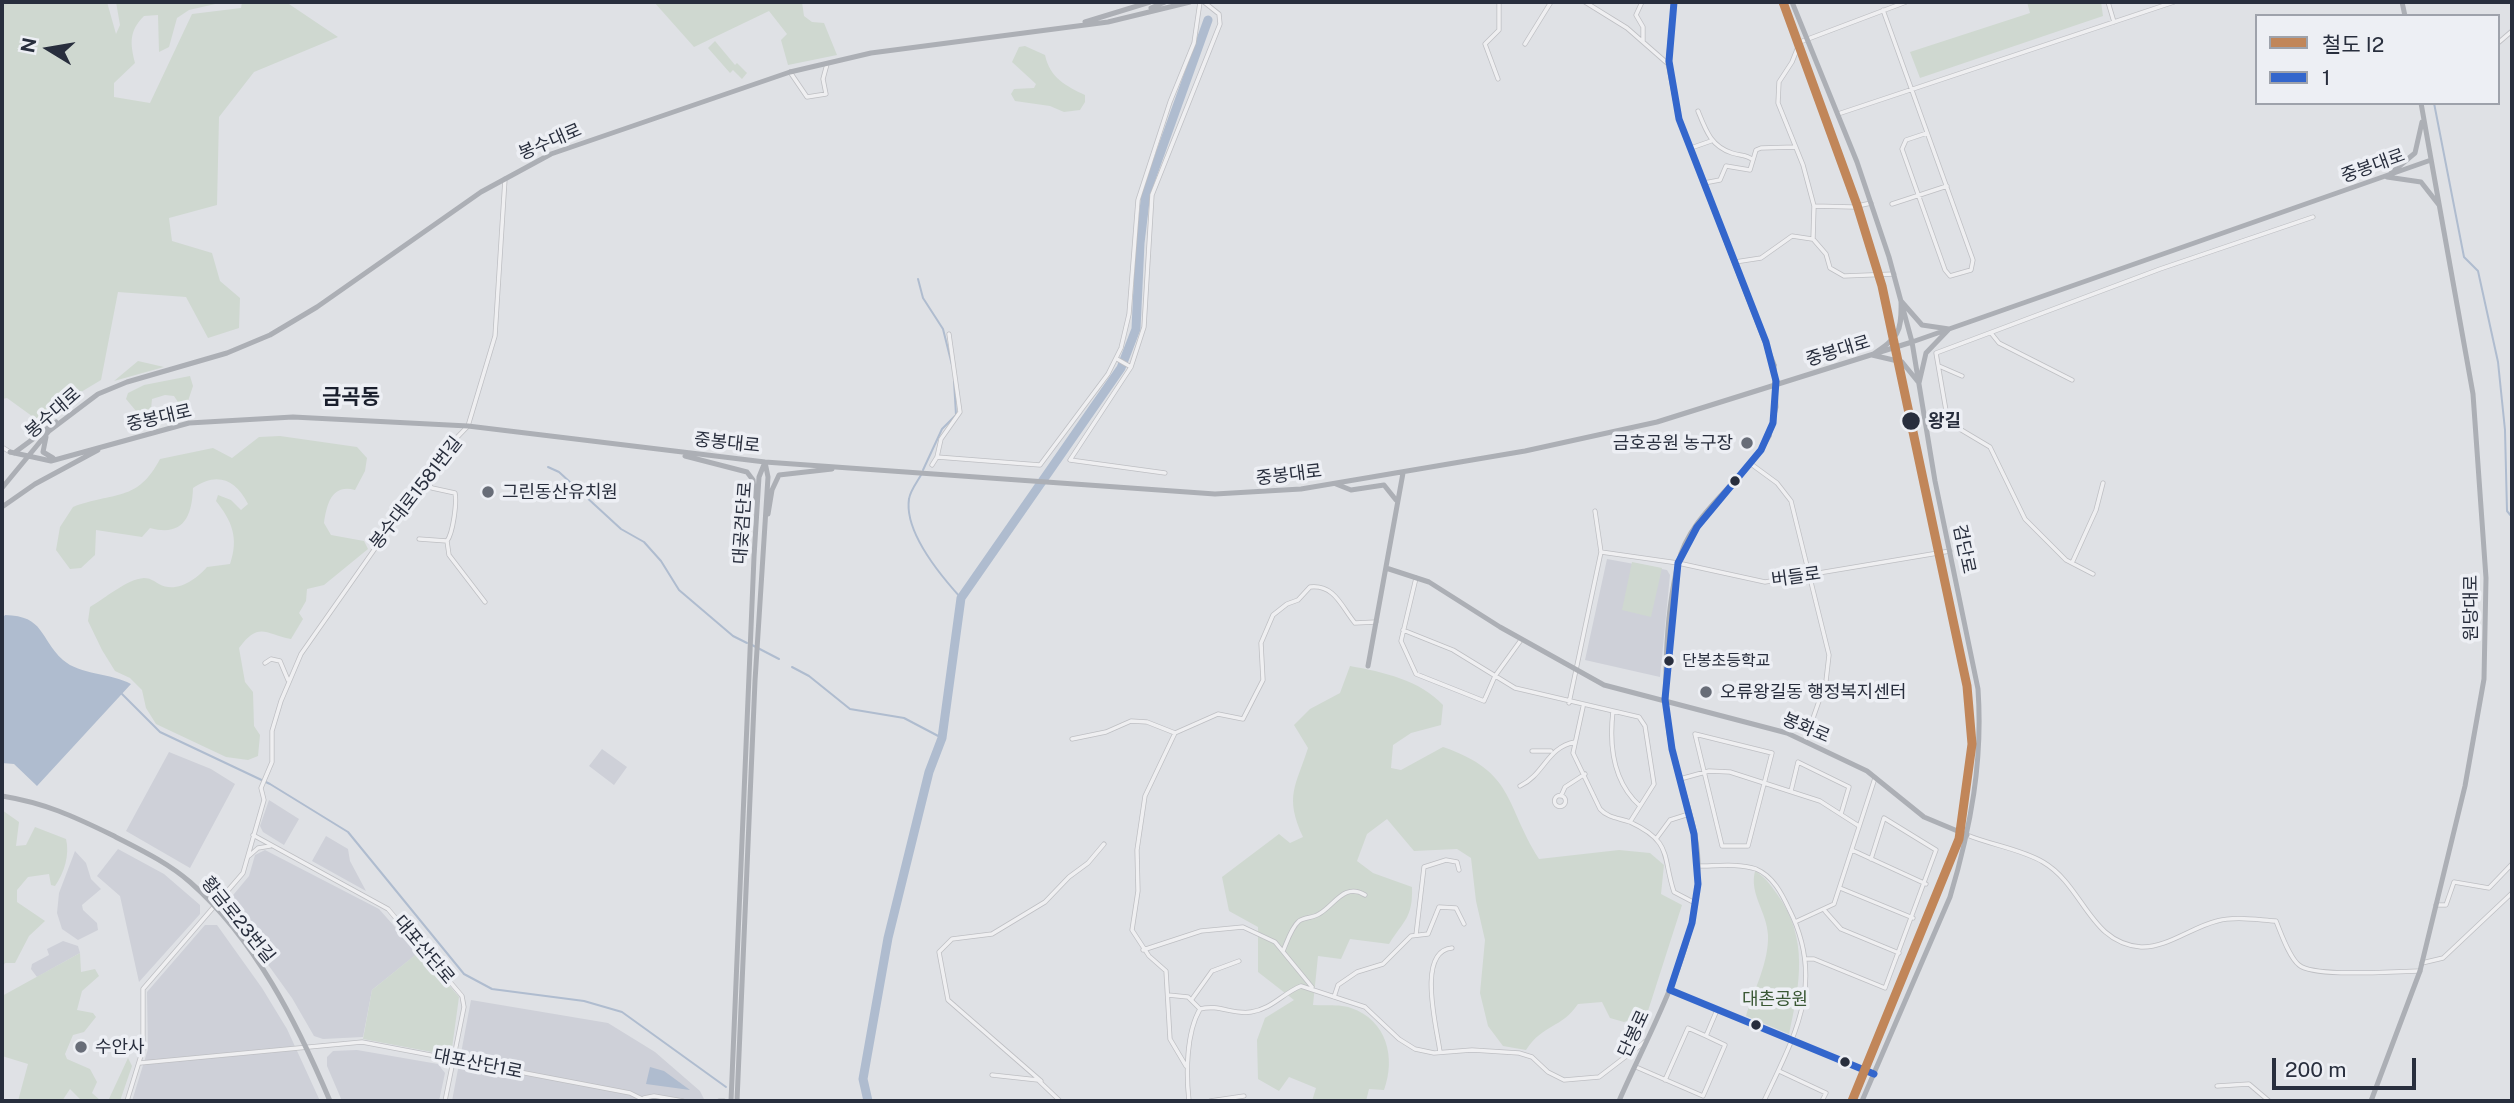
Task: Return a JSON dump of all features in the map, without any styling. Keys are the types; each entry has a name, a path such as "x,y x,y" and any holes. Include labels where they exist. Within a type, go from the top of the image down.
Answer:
{"main road":[{"path":"1069,27 1150,2"},
{"path":"1142,13 1165,2"},
{"name":"봉수대로","path":"2,488 49,431 98,394 127,382 227,354 270,335 317,307 505,178 551,154 790,72 871,53 1108,22 1190,2"},
{"name":"단봉로","path":"1619,1101 1670,990 1695,903 1698,866 1689,814 1667,723 1665,699 1678,563 1697,527 1751,464 1769,436 1776,407 1774,365 1672,92 1668,64 1674,2"},
{"name":"검단로","path":"1792,2 1871,203 1912,342 1978,689 1980,717 1979,772 1967,835 1950,897 1862,1101"},
{"name":"원당대로","path":"2371,1101 2422,963 2479,721 2487,630 2475,405 2421,105"},
{"path":"2384,177 2415,153 2420,141 2423,115"},
{"name":"중봉대로","path":"107,445 189,423 293,417 468,426 765,462 1215,494 1273,492 1403,473 1657,422 1912,342 2431,160"},
{"path":"2384,177 2421,182 2440,208"},
{"path":"1901,301 1922,325 1949,329"},
{"path":"1872,355 1895,339 1900,330 1901,301"},
{"path":"1919,383 1926,353 1949,329"},
{"path":"1872,355 1902,362 1919,383"},
{"path":"68,415 44,428 12,453 25,459 51,464 83,459"},
{"path":"49,431 42,446 43,452 49,458 61,460"},
{"path":"25,459 61,460 107,445"},
{"path":"2,507 35,484 107,445"},
{"path":"676,452 747,472 752,481 757,517"},
{"name":"대곶검단로","path":"731,1101 759,477 765,462"},
{"name":"대곶검단로","path":"754,630 768,477 765,462"},
{"path":"764,524 779,475 838,467"},
{"path":"1368,666 1403,473"},
{"path":"1336,484 1351,490 1384,485 1394,494 1397,503"},
{"name":"봉화로","path":"1385,568 1450,593 1521,639 1604,685 1771,728 1805,741 1875,776 1924,817 1967,835"},
{"name":"대곶검단로","path":"737,1101 752,668"},
{"name":"황금로23번길","path":"2,796 56,808 143,851 189,882 214,907 274,988 307,1047 330,1101"},
{"path":"1670,990 1874,1074"}],"street":[{"path":"937,457 1040,465 1117,359 1129,314 1138,200 1170,102 1194,43 1202,2 1219,14 1220,24 1152,194 1144,327 1131,367 1070,460 1165,473"},
{"path":"1498,79 1485,44 1499,30 1499,2"},
{"path":"1525,44 1551,2"},
{"path":"1585,2 1643,41 1668,64"},
{"path":"1642,2 1636,15 1643,27 1643,41"},
{"path":"1813,239 1814,206 1779,108 1778,87 1800,42 1906,2"},
{"path":"2108,2 2114,22"},
{"path":"1838,114 2174,2"},
{"path":"1883,10 1973,260 1971,270 1957,276 1945,270 1903,145 1906,140 1927,133"},
{"path":"790,72 807,97 811,98 826,94 823,79 828,63"},
{"path":"1698,111 1711,141 1719,148 1753,160"},
{"path":"1691,148 1711,141"},
{"path":"1704,183 1720,180 1726,166 1750,170 1761,148 1795,147"},
{"name":"봉수대로1581번길","path":"253,835 264,800 262,786 272,762 272,731 301,654 442,453 468,426 495,336 505,178"},
{"path":"1892,204 1947,186"},
{"path":"1814,206 1853,207 1871,203"},
{"path":"2093,574 2072,563 2025,519 1990,447 1948,422 1936,356 1940,351 2160,268 2313,217"},
{"path":"1735,262 1761,258 1792,236 1813,239 1826,254 1830,268 1840,275 1894,274"},
{"path":"1991,333 1999,343 2072,380"},
{"path":"932,465 937,457 941,439 960,412 949,334"},
{"path":"1117,359 1131,367"},
{"path":"1939,366 1962,376"},
{"path":"2,447 12,453"},
{"path":"1751,464 1777,483 1791,501 1829,655 1826,681 1805,741"},
{"path":"424,480 432,488 456,494 452,534 447,541 449,555 485,602"},
{"path":"2072,563 2096,510 2103,483"},
{"path":"1569,703 1601,552 1595,511"},
{"path":"419,539 447,541"},
{"name":"버들로","path":"1601,552 1678,563 1765,582 1950,551"},
{"path":"1416,578 1403,630 1402,648 1418,676 1482,701 1487,698 1495,676 1521,639"},
{"path":"1186,1066 1170,1040 1166,969 1143,950 1132,930 1139,883 1137,850 1144,796 1175,733 1217,714 1238,720 1246,717 1264,680 1261,643 1273,615 1287,604 1298,600 1310,587 1319,586 1341,601 1355,622 1376,622"},
{"path":"1403,630 1453,650 1515,688 1583,707 1639,718 1645,726 1654,782 1630,822"},
{"path":"265,663 271,659 280,661 286,667 289,682"},
{"path":"1583,707 1573,753 1601,811 1630,822 1656,839 1667,852 1674,892 1695,903"},
{"path":"1614,711 1613,757 1621,781 1640,806"},
{"path":"1072,739 1106,732 1131,721 1147,722 1175,733"},
{"path":"1695,734 1772,753 1765,783 1748,846 1722,846 1702,773 1695,734"},
{"path":"1532,751 1553,751 1575,742"},
{"path":"1520,786 1527,783 1553,751"},
{"path":"1791,791 1798,762 1849,787 1841,814"},
{"path":"1680,779 1702,773 1730,772 1820,801 1859,826"},
{"path":"1561,796 1565,787 1585,774"},
{"path":"1795,922 1825,911 1834,904 1875,776"},
{"path":"1656,839 1670,820 1689,814"},
{"path":"1805,959 1814,959 1885,988 1926,884 1936,850 1908,835 1889,818 1884,818 1871,859"},
{"path":"127,1101 140,1063 144,986 243,873 253,835"},
{"name":"대포산단로","path":"253,835 384,906 464,1000 445,1101"},
{"path":"1967,835 2043,862 2068,884 2104,934 2121,943 2144,947 2159,944 2196,927 2222,919 2276,921 2293,959 2300,967 2345,973 2420,971"},
{"path":"1060,1101 1041,1081 948,1000 939,952 952,939 992,934 1045,902 1069,877 1088,863 1104,844"},
{"path":"248,857 258,848 274,847"},
{"path":"1852,850 1926,884"},
{"path":"1416,935 1424,867 1446,860 1457,862 1459,870"},
{"path":"2436,905 2446,905 2454,882 2488,888 2512,864"},
{"path":"1698,866 1746,867 1762,872 1783,897 1795,922 1805,959 1804,1004 1764,1101"},
{"path":"1840,888 1913,918"},
{"path":"1283,951 1300,921 1328,910 1334,900 1345,894 1355,891 1365,895"},
{"path":"2422,963 2443,958 2512,894"},
{"path":"1334,997 1338,985 1357,972 1383,964 1416,935 1428,934 1438,907 1457,908 1464,924"},
{"path":"1825,911 1841,929 1899,953"},
{"path":"1143,950 1201,931 1239,927 1275,942 1301,977 1316,990"},
{"path":"1440,1053 1430,982 1436,954 1452,948"},
{"path":"1192,999 1212,971 1239,961"},
{"path":"1200,1009 1220,1006 1250,1012 1270,1006 1298,987 1316,990 1373,1013 1409,1046 1440,1053 1472,1050 1519,1054 1532,1057 1558,1078 1587,1080 1599,1077 1646,1041"},
{"path":"1168,995 1192,999 1200,1009"},
{"path":"1189,1101 1186,1066 1194,1024 1200,1009"},
{"path":"1706,1036 1717,1010"},
{"path":"1634,1066 1665,1080 1703,1096 1725,1045 1688,1028 1665,1080"},
{"name":"대포산단1로","path":"307,1047 362,1042 630,1093 646,1100 654,1096 683,1101"},
{"path":"140,1063 307,1047"},
{"path":"1778,1071 1826,1093 1822,1101"},
{"path":"992,1075 1041,1081"},
{"path":"2217,1086 2249,1084 2269,1101"},
{"path":"1210,1101 1244,1096"}],"shaded area":[{"name":"단봉초등학교","path":"1607,559 1667,570 1670,575 1660,677 1585,660"},
{"path":"602,749 627,767 614,785 589,766"},
{"path":"169,752 211,769 235,784 190,868 126,831"},
{"path":"269,800 299,819 284,845 263,832 260,826"},
{"path":"326,836 348,849 350,861 366,891 312,861"},
{"path":"118,849 164,874 200,905 200,914 139,982 120,896 97,876"},
{"path":"265,850 379,909 418,953 372,990 363,1037 323,1039 314,1036 292,998 228,909 229,900 249,876 255,855"},
{"path":"75,851 86,863 91,879 101,889 82,905 83,910 97,923 98,930 78,940 62,929 57,913 59,893"},
{"path":"205,925 217,925 262,988 287,1029 320,1101 132,1101 148,1049 147,992"},
{"path":"63,941 78,946 80,953 37,977 31,969 32,964 49,955 47,949"},
{"path":"471,1000 608,1023 655,1052 700,1091 705,1101 452,1101"},
{"path":"357,1050 438,1064 445,1073 439,1101 342,1101 327,1066 327,1057 333,1051"}],"green space":[{"path":"2,2 107,2 116,34 120,25 116,2 224,2 189,10 177,18 169,47 159,52 158,15 144,16 139,22 132,38 135,63 114,83 114,97 150,103 192,14 241,8 242,2 286,2 338,37 254,72 219,117 217,205 169,218 172,241 212,253 220,281 240,298 239,328 208,338 186,297 118,292 101,380 36,419 7,398 2,399"},
{"path":"654,2 802,2 804,16 812,22 824,23 837,55 788,65 781,40 787,34 769,11 694,47"},
{"path":"2027,2 2101,2 2103,16 1920,78 1910,52 2030,13"},
{"path":"715,41 735,65 737,63 747,73 742,79 733,70 730,73 708,48"},
{"path":"1025,46 1045,55 1055,75 1085,95 1085,102 1080,110 1064,112 1050,106 1015,101 1011,94 1014,89 1034,88 1036,84 1012,62 1019,47"},
{"path":"138,361 164,367 114,381"},
{"path":"190,376 193,386 187,404 180,405 174,396 165,395 152,399 151,409 144,414 136,411 126,399 128,393 144,385"},
{"path":"280,436 357,447 367,458 365,471 355,490 341,490 332,497 324,523 331,535 364,541 368,549 324,585 307,589 306,601 299,613 303,619 291,639 257,632 239,648 245,682 253,692 254,726 260,735 258,756 248,760 226,757 156,724 146,708 142,690 130,678 115,671 88,621 90,607 137,579 146,578 166,587 179,586 198,576 207,567 230,564 234,538 230,523 216,501 218,495 231,500 241,510 248,504 237,488 217,479 193,488 188,516 178,527 170,530 150,528 142,537 96,530 95,555 81,568 70,569 56,550 60,527 73,507 133,489 151,473 160,459 213,448 232,458 259,437"},
{"path":"1632,562 1662,568 1651,617 1622,610"},
{"path":"1350,666 1388,674 1412,683 1434,696 1443,705 1441,725 1411,733 1393,745 1391,768 1401,770 1443,747 1483,767 1496,779 1505,791 1539,859 1619,850 1650,853 1664,865 1661,894 1682,905 1647,1014 1624,1022 1610,1018 1602,1002 1578,1004 1565,1018 1539,1035 1526,1050 1503,1046 1488,1026 1480,993 1485,940 1476,901 1471,858 1457,849 1414,851 1387,819 1367,834 1357,861 1373,873 1412,887 1409,912 1389,944 1350,939 1341,959 1318,956 1313,1005 1347,1007 1373,1021 1386,1042 1388,1053 1388,1078 1384,1090 1369,1089 1366,1101 1312,1101 1316,1088 1289,1077 1279,1091 1258,1079 1257,1040 1265,1018 1294,1000 1258,972 1258,927 1229,911 1222,877 1279,834 1290,843 1303,837 1293,801 1296,782 1308,748 1294,725 1310,709 1340,693"},
{"path":"2,810 19,822 16,846 26,845 35,827 66,839 67,857 55,886 51,885 49,874 28,877 17,890 17,902 45,921 29,936 15,963 5,963 2,968"},
{"name":"대촌공원","path":"1755,871 1777,894 1794,927 1798,944 1798,979 1789,1034 1746,1016 1764,966 1768,945 1767,927 1754,887"},
{"path":"420,951 459,997 452,1048 437,1053 363,1039 372,990"},
{"path":"80,953 81,972 95,969 99,976 82,991 77,1010 93,1013 96,1017 84,1032 73,1035 65,1054 67,1059 90,1069 97,1082 92,1093 101,1101 82,1101 70,1089 62,1101 18,1101 28,1064 2,1056 2,996"},
{"path":"128,1058 132,1066 120,1101 108,1101"}],"water":[{"path":"5,615 28,619 35,624 55,652 70,665 131,684 37,786 14,764 2,763 2,619"},
{"path":"650,1067 664,1071 690,1090 646,1084"}],"waterway":[{"path":"868,1101 863,1079 888,938 929,772 942,738 961,598 1121,368 1136,329 1140,243 1146,193 1208,20"},
{"path":"2434,105 2464,257 2478,271 2498,362 2505,430 2507,511 2512,517"},
{"path":"918,279 923,298 943,329 952,365"},
{"path":"923,470 942,429 956,415 954,381"},
{"path":"548,467 559,472 621,529 644,542 661,561 679,590 733,636 747,643"},
{"path":"921,475 909,499 912,525 926,553 961,598"},
{"path":"752,645 779,659"},
{"path":"792,667 809,676 850,709 904,718 942,738"},
{"path":"122,694 160,732 270,784 348,832 464,974 492,989 584,1001 622,1012 726,1087"}],"rail line":[{"name":"I2","path":"1783,2 1857,205 1882,286 1967,686 1972,744 1959,839 1852,1101"}],"transit line":[{"name":"1","path":"1670,990 1692,923 1698,884 1694,834 1672,749 1665,699 1678,563 1697,527 1761,450 1773,423 1776,381 1766,342 1679,119 1669,61 1674,2"},
{"name":"1","path":"1670,990 1874,1074"}],"place":[{"name":"왕길","path":"1911,421"},
{"name":"금호공원 농구장","path":"1747,443"},
{"name":"그린동산유치원","path":"488,492"},
{"name":"단봉초등학교","path":"1669,661"},
{"name":"오류왕길동 행정복지센터","path":"1706,692"},
{"name":"수안사","path":"81,1047"}],"district":[{"name":"금곡동","path":"351,398"}]}
